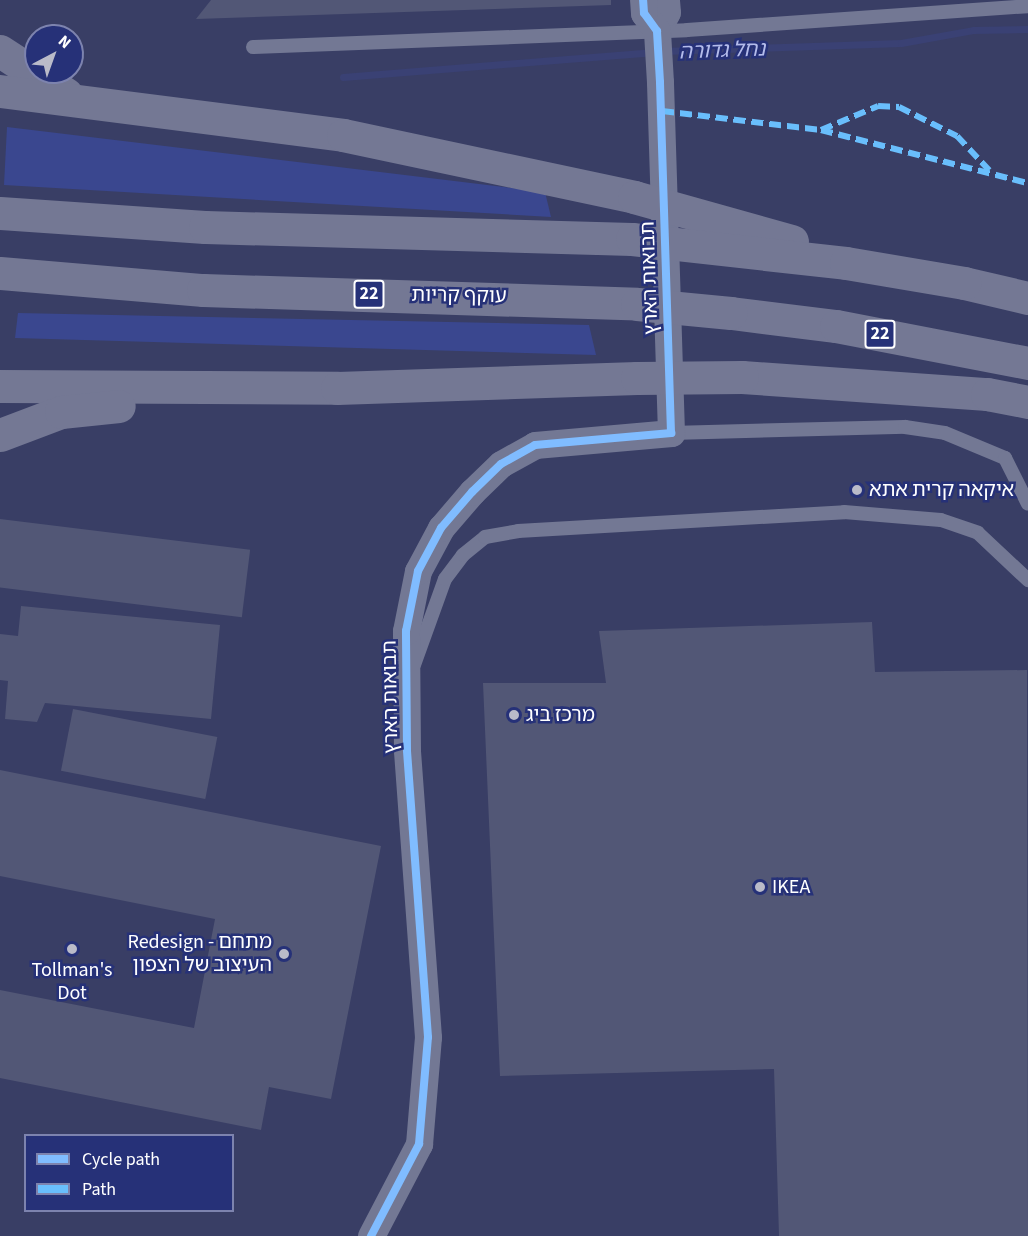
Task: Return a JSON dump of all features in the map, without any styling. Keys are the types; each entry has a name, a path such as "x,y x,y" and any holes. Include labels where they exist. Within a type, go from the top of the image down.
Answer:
{"highway":[{"path":"0,51 86,105"},
{"path":"0,91 86,105 343,135 634,197 918,276"},
{"path":"0,213 99,222 632,239 918,276 964,283 1028,298"},
{"name":"עוקף קריות","path":"0,273 102,283 637,304 836,326 1028,363"},
{"path":"0,386 292,388 742,377 987,394 1028,402"},
{"path":"0,435 61,412 292,388"}],"street":[{"name":"תבואות הארץ","path":"371,1236 419,1144 428,1037 407,685 406,631 418,571 441,528 472,492 501,464 535,445 671,433 660,82 657,36 644,13 643,0"},
{"name":"תבואות הארץ","path":"657,36 668,12 666,0"}],"lane":[{"path":"253,47 657,36 1028,6"},
{"path":"671,433 905,427 945,433 1005,458 1028,504"},
{"path":"407,685 445,579 485,537 866,514 941,520 978,533 1028,580"}],"shaded area":[{"path":"7,127 545,192 551,217 4,185"},
{"path":"18,313 589,325 596,355 15,338"}],"building":[{"path":"211,0 611,0 611,5 196,19"},
{"path":"0,519 250,550 242,617 0,588"},
{"path":"21,606 220,625 211,719 45,703 37,722 5,719 8,681 0,680 0,634 18,636"},
{"name":"IKEA","path":"872,622 875,672 1027,670 1028,1236 779,1236 774,1069 500,1076 483,683 606,683 599,631"},
{"path":"73,709 217,737 205,799 61,771"},
{"name":"Redesign - מתחם העיצוב של הצפון","path":"0,770 381,846 331,1099 269,1087 261,1130 0,1078 0,990 194,1028 215,919 0,876"}],"waterway":[{"name":"נחל גדורה","path":"663,51 901,43 973,30 1028,29"},
{"name":"נחל גדורה","path":"343,77 652,52"}],"marked path":[{"path":"821,130 878,106 899,107 957,136 989,170"},
{"path":"662,111 821,130 1028,183"}],"cycle path":[{"path":"371,1236 419,1144 428,1037 407,750 406,631 418,571 441,528 472,492 501,464 535,445 671,433 657,31 644,13 643,0"}],"place":[{"name":"איקאה קרית אתא","path":"857,490"},
{"name":"מרכז ביג","path":"514,715"},
{"name":"IKEA","path":"760,887"},
{"name":"Tollman's Dot","path":"72,949"},
{"name":"Redesign - מתחם העיצוב של הצפון","path":"284,954"}]}
